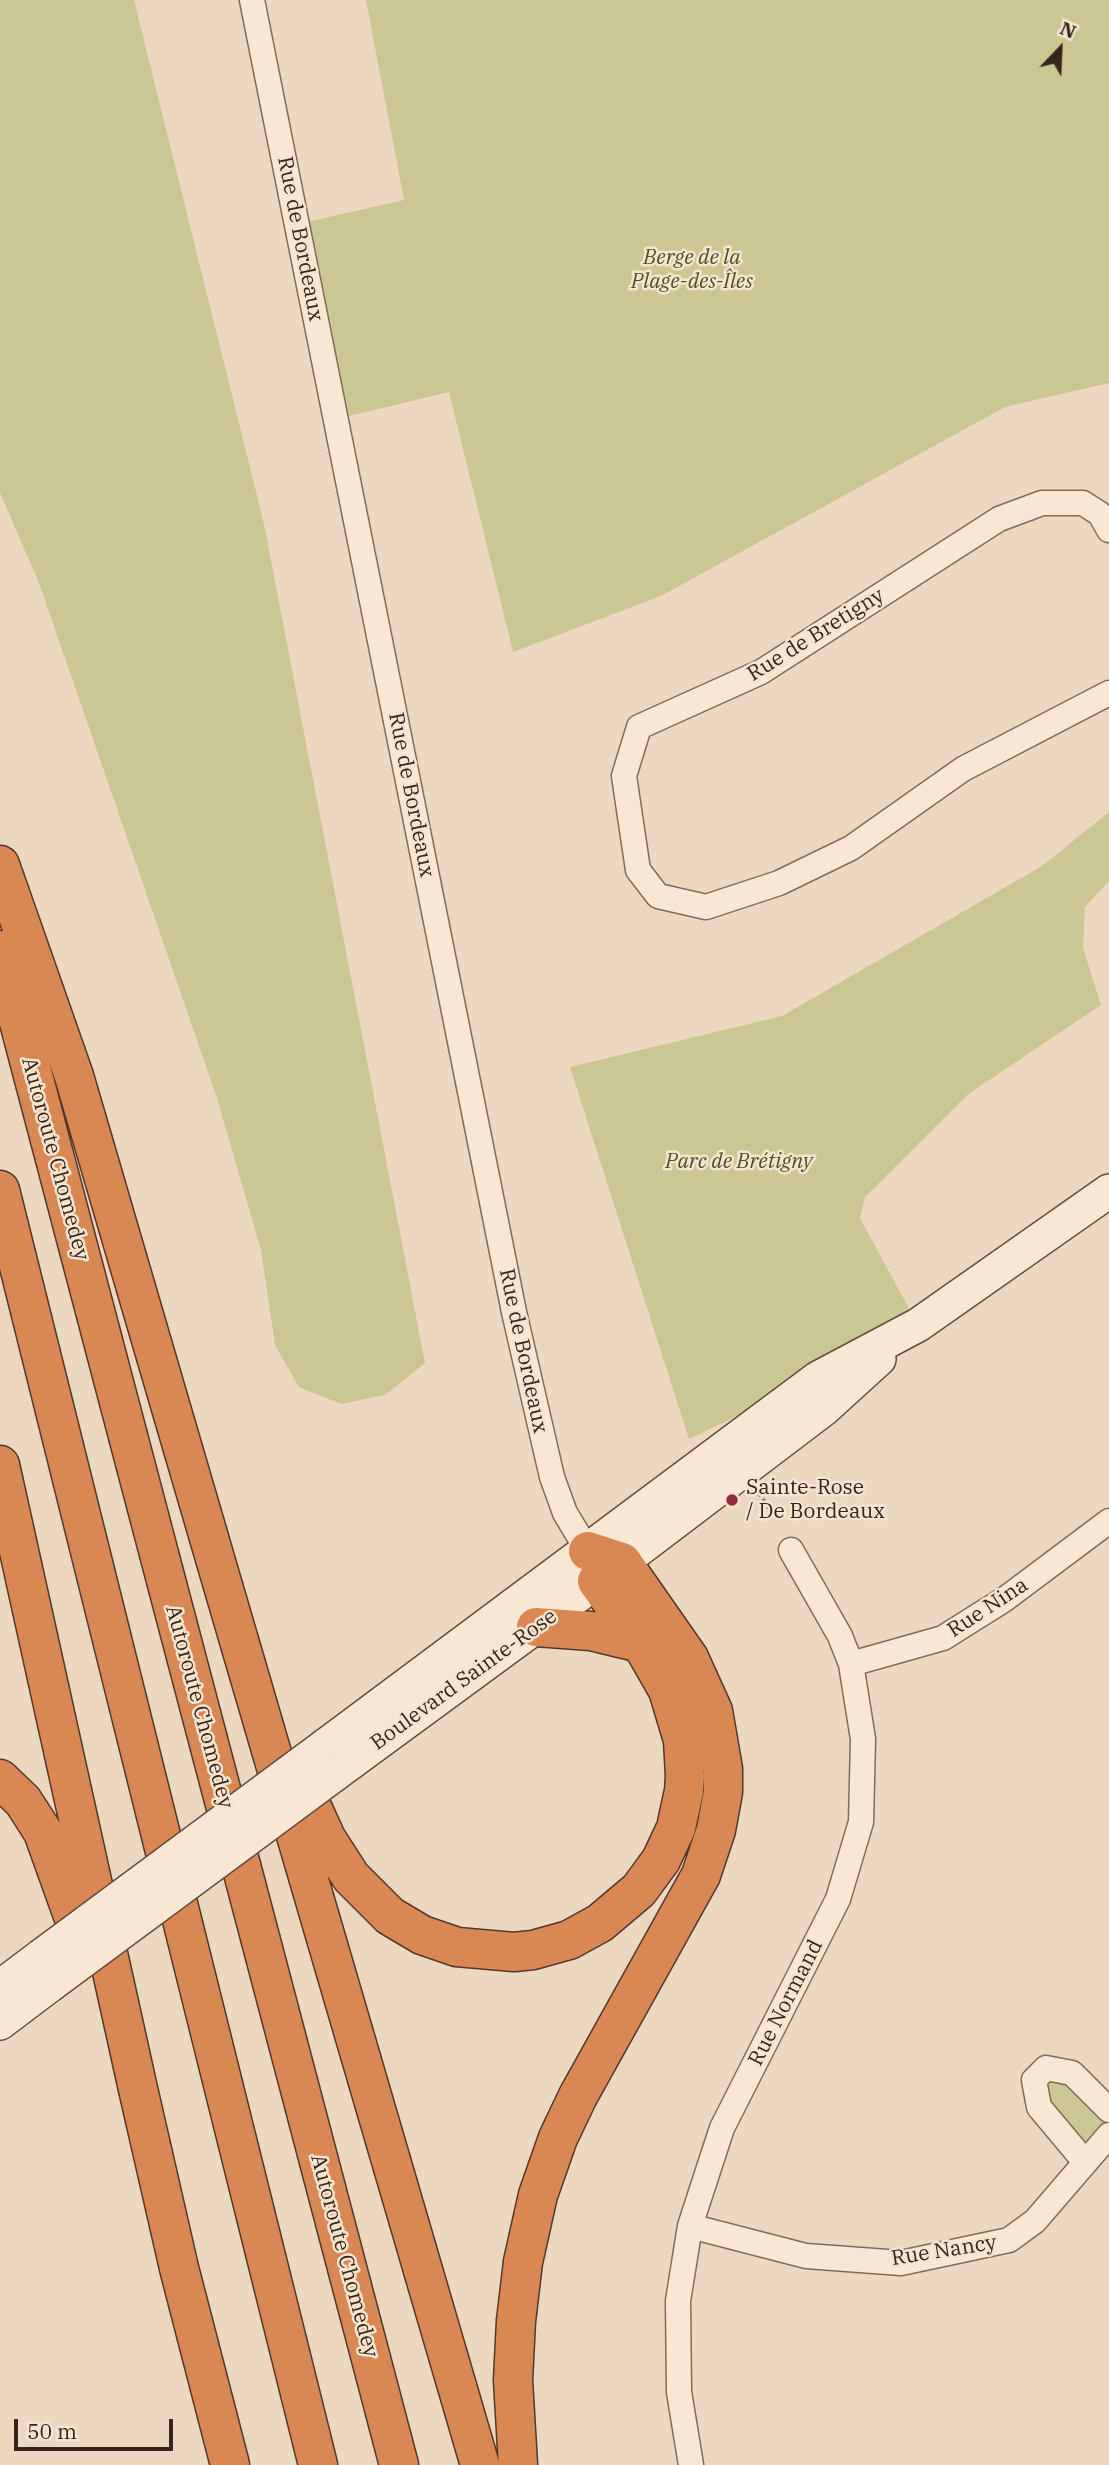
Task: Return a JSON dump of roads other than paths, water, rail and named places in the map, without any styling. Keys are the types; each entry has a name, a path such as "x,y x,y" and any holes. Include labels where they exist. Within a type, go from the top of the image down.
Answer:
{"highway":[{"path":"0,865 74,1076 248,1679 480,2465"},
{"name":"Autoroute Chomedey","path":"0,950 399,2465"},
{"path":"0,1190 318,2465"},
{"path":"0,1465 179,2268 230,2465"},
{"path":"248,1679 300,1779 326,1838 351,1877 377,1905 405,1926 439,1942 495,1952 533,1950 577,1936 614,1914 651,1874 661,1860 676,1828 684,1791 683,1740 674,1705 602,1565"},
{"path":"518,2465 513,2379 516,2321 523,2262 538,2195 558,2138 578,2096 701,1875 721,1811 723,1769 720,1745 706,1692 682,1647 602,1565"},
{"path":"536,1627 591,1631 641,1643"},
{"path":"0,1779 23,1801 43,1832 138,2089"}],"street":[{"name":"Rue de Bordeaux","path":"252,0 514,1312 552,1477 565,1513 602,1565"},
{"name":"Rue de Bretigny","path":"1109,530 1100,514 1083,503 1042,503 999,519 761,672 639,727 624,776 638,870 658,896 706,907 779,883 850,848 963,769 1109,692"},
{"name":"Boulevard Sainte-Rose","path":"0,2023 45,1971 330,1760 824,1409 918,1325 1109,1191"},
{"name":"Rue Nina","path":"851,1664 943,1638 1005,1599 1109,1521"},
{"name":"Rue Normand","path":"691,2465 679,2392 678,2301 690,2226 722,2128 838,1899 861,1822 863,1739 851,1664 840,1636 791,1550"},
{"name":"Boulevard Sainte-Rose","path":"330,1760 536,1627 602,1565"},
{"name":"Boulevard Sainte-Rose","path":"0,1987 45,1971"},
{"path":"1085,2162 1040,2107 1034,2080 1046,2068 1072,2073 1109,2110"},
{"name":"Rue Nancy","path":"690,2226 806,2256 901,2263 1009,2241 1035,2221 1109,2135"}],"place":[{"name":"Sainte-Rose / De Bordeaux","path":"732,1500"}],"park label":[{"name":"Berge de la Plage-des-Îles","path":"692,270"},
{"name":"Parc de Brétigny","path":"739,1162"}]}
